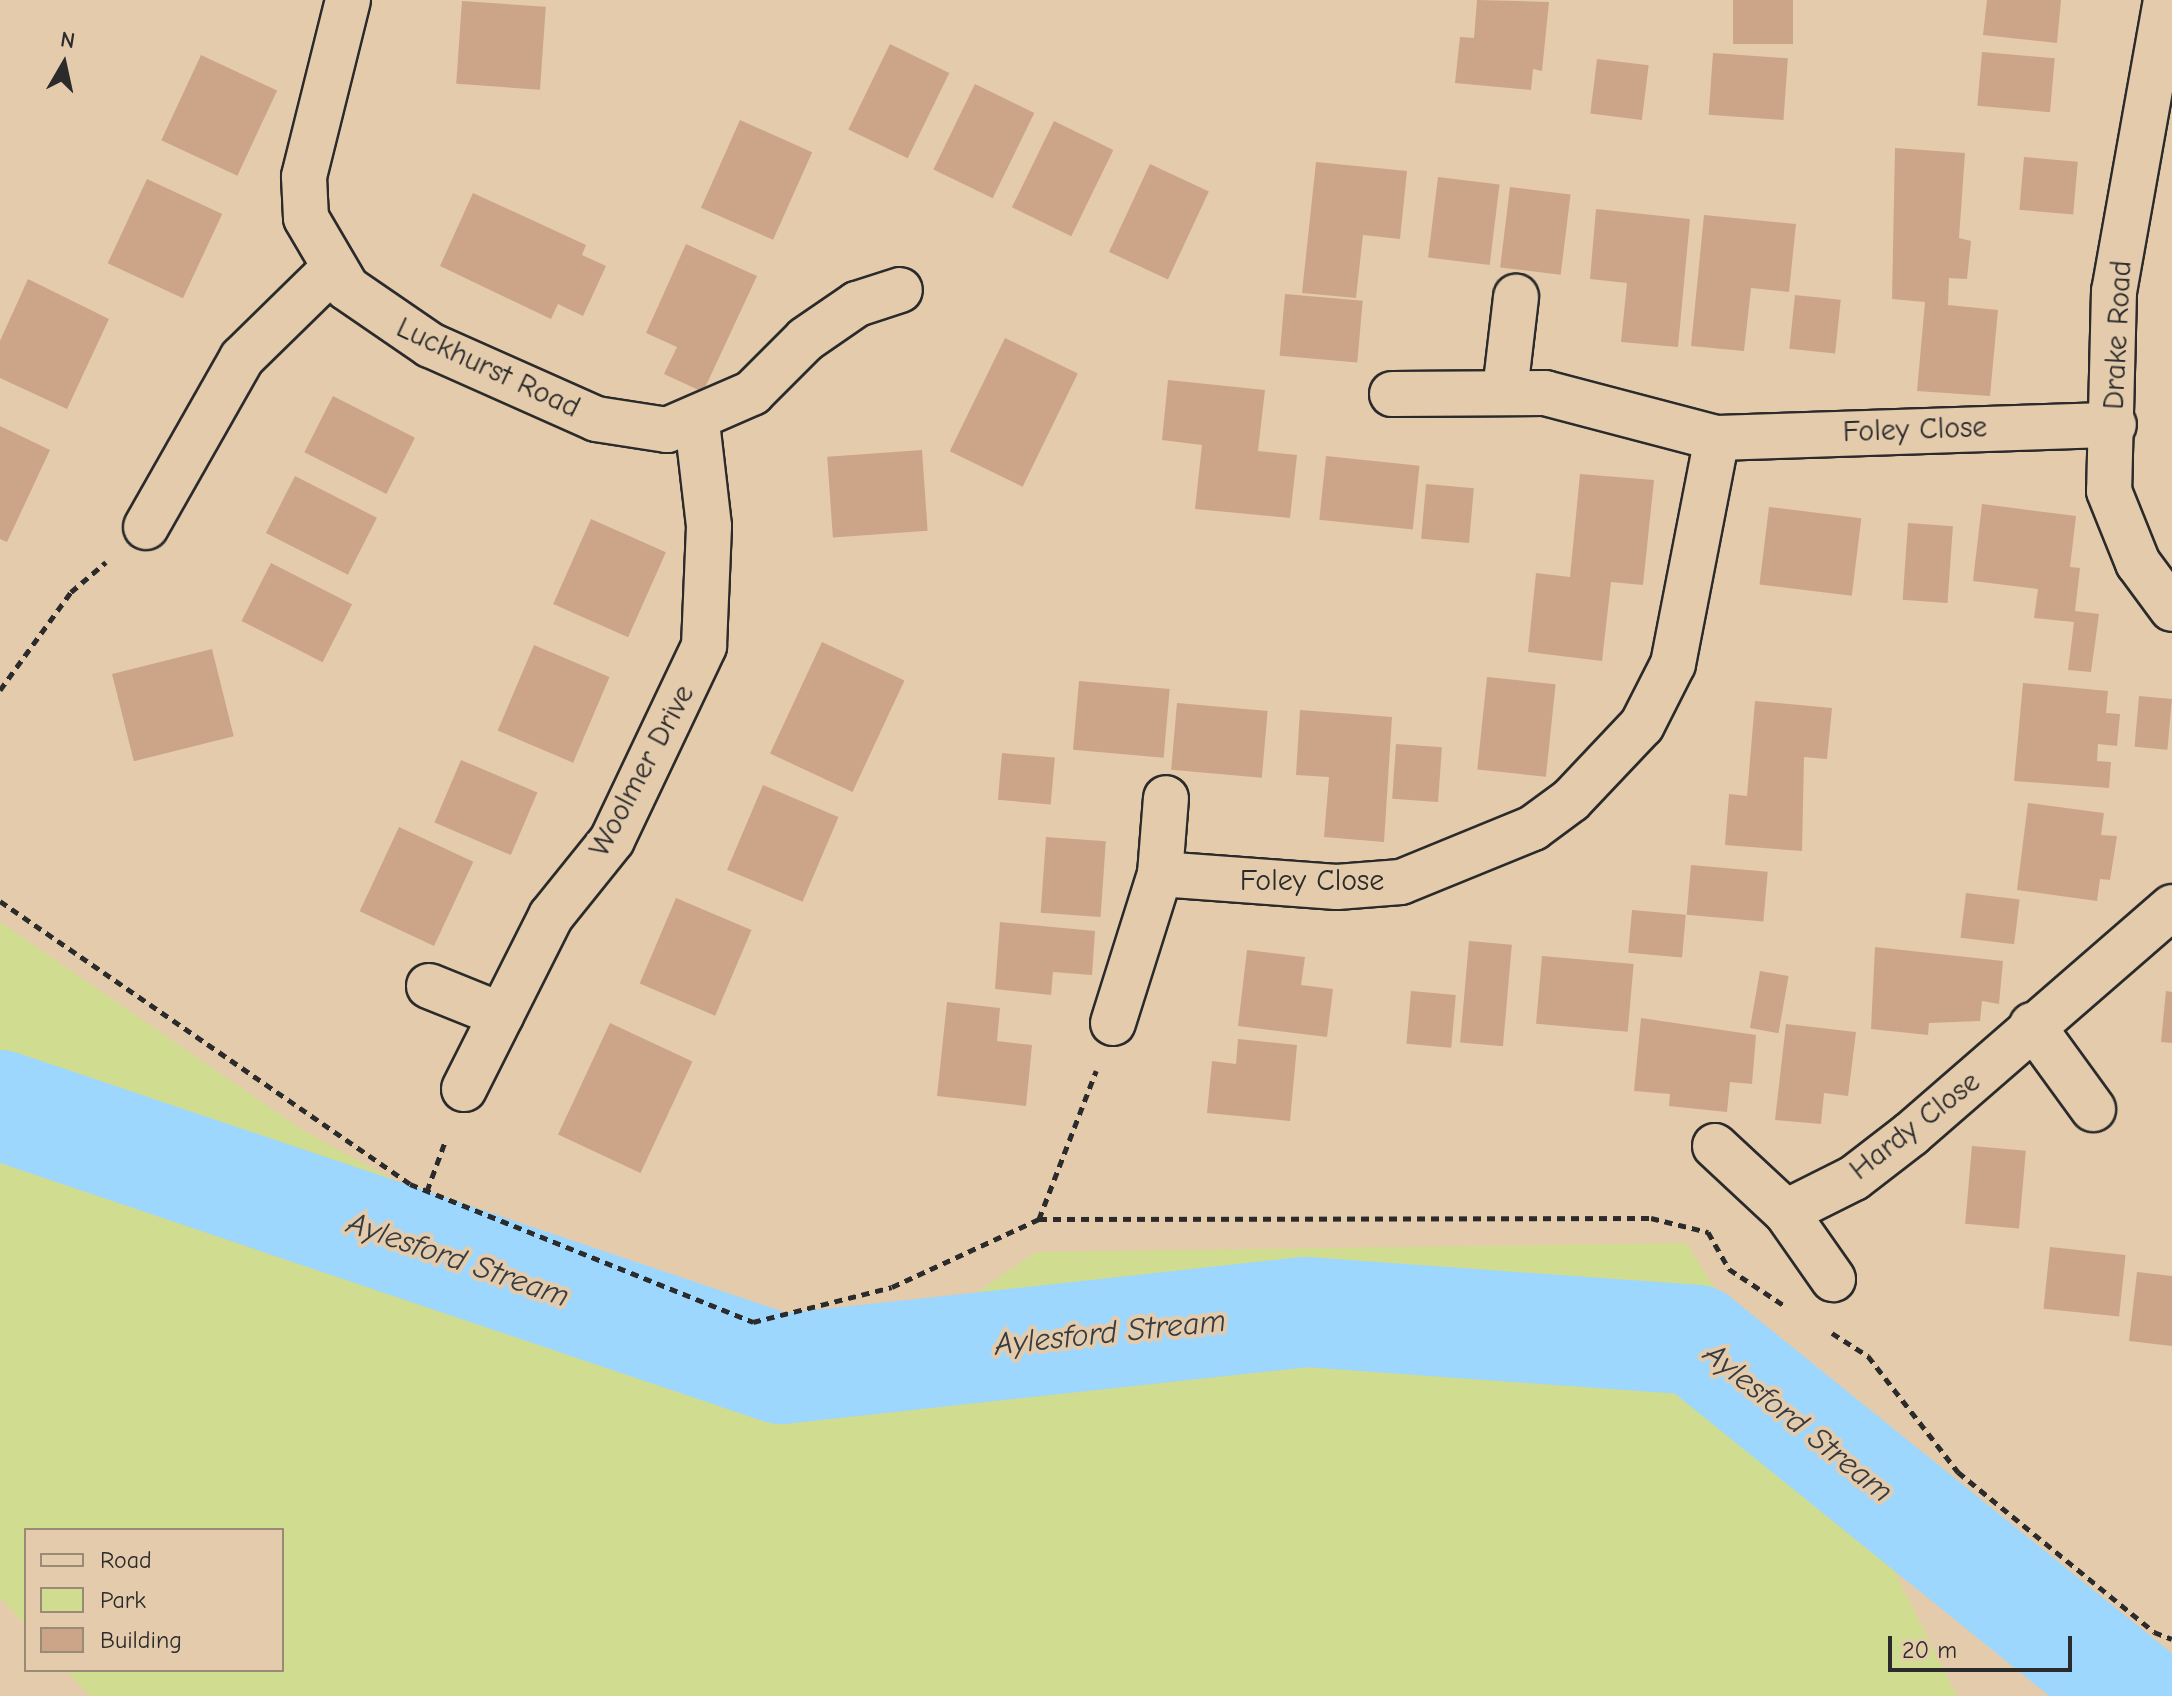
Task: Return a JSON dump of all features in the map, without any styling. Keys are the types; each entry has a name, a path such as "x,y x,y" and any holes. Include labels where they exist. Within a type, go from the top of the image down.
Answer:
{"street":[{"name":"Luckhurst Road","path":"348,0 304,177 306,218 333,269 383,318 525,389 633,427 667,430 697,423 752,393 806,339 857,304 900,290"},
{"name":"Drake Road","path":"2166,0 2114,291 2114,425 2109,491 2138,563 2172,609"},
{"path":"146,527 232,370 333,269"},
{"path":"1505,391 1516,297"},
{"name":"Foley Close","path":"1392,394 1545,393 1717,438 2114,425"},
{"name":"Woolmer Drive","path":"464,1089 551,916 612,840 704,646 709,526 697,423"},
{"name":"Foley Close","path":"1160,874 1337,887 1401,882 1533,828 1571,800 1642,725 1673,664 1717,438"},
{"path":"1113,1023 1160,874 1166,798"},
{"name":"Hardy Close","path":"1786,1212 1854,1178 1900,1143 2032,1025 2172,907"},
{"path":"429,986 501,1015"},
{"path":"2032,1025 2093,1109"},
{"path":"1715,1146 1786,1212 1833,1279"}],"path":[{"path":"0,690 71,592 146,527"},
{"path":"0,901 410,1184 753,1322 892,1287 1039,1219 1651,1218 1708,1232 1739,1277 1793,1310"},
{"path":"1039,1219 1113,1023"},
{"path":"1818,1325 1868,1356 1958,1472 2154,1632 2172,1639"}],"green space":[{"path":"0,922 304,1131 810,1407 1036,1252 1686,1243 1887,1556 1957,1696 90,1696 68,1672 284,1672 284,1528 24,1528 24,1624 0,1597"}],"building":[{"path":"1477,0 1549,2 1542,71 1533,69 1531,90 1455,83 1460,37 1474,38"},
{"path":"1733,0 1793,0 1793,44 1733,44"},
{"path":"1987,0 2061,0 2057,43 1983,35"},
{"path":"462,1 546,7 540,90 456,84"},
{"path":"890,44 949,73 908,158 848,129"},
{"path":"1982,52 2055,58 2050,112 1977,106"},
{"path":"1713,53 1788,58 1783,120 1709,115"},
{"path":"201,55 277,90 237,176 161,140"},
{"path":"1597,59 1649,65 1642,120 1590,114"},
{"path":"975,84 1034,113 993,198 933,169"},
{"path":"740,120 812,152 773,240 701,208"},
{"path":"1054,121 1113,150 1071,236 1012,207"},
{"path":"1895,148 1965,153 1959,238 1971,241 1967,279 1949,278 1948,305 1998,310 1990,396 1917,391 1925,302 1892,299"},
{"path":"2024,157 2078,162 2073,215 2019,210"},
{"path":"1316,162 1407,171 1400,239 1363,235 1356,298 1302,293"},
{"path":"1150,164 1209,191 1168,279 1109,252"},
{"path":"1438,177 1500,185 1490,265 1428,257"},
{"path":"147,179 222,214 183,298 108,263"},
{"path":"1510,187 1571,194 1561,275 1500,267"},
{"path":"473,193 586,245 582,255 606,266 583,316 558,304 551,319 440,266"},
{"path":"1596,209 1690,219 1678,347 1621,342 1627,283 1590,279"},
{"path":"1704,215 1796,224 1789,292 1751,288 1744,351 1691,346"},
{"path":"686,244 757,276 703,392 664,374 677,347 646,333"},
{"path":"28,279 109,319 67,409 0,378 0,341"},
{"path":"1285,294 1363,301 1357,363 1280,356"},
{"path":"1795,295 1841,300 1835,354 1789,349"},
{"path":"1005,338 1078,374 1023,487 950,451"},
{"path":"1168,380 1265,390 1258,451 1297,455 1290,518 1195,509 1202,445 1162,440"},
{"path":"333,396 415,438 386,494 304,452"},
{"path":"0,426 50,450 7,542 0,539"},
{"path":"922,450 928,531 833,537 827,457"},
{"path":"1326,456 1419,466 1413,529 1319,520"},
{"path":"1580,474 1654,480 1643,585 1611,582 1602,661 1528,652 1536,573 1570,577"},
{"path":"295,476 377,518 348,575 266,533"},
{"path":"1426,484 1474,488 1469,543 1421,539"},
{"path":"1982,504 2076,516 2070,567 2080,568 2075,611 2099,614 2091,672 2068,670 2074,622 2034,618 2038,589 1973,581"},
{"path":"1769,507 1861,518 1852,596 1759,584"},
{"path":"591,519 666,552 628,637 553,604"},
{"path":"1908,523 1953,526 1948,603 1903,600"},
{"path":"271,563 352,604 323,662 241,621"},
{"path":"822,642 904,680 852,792 770,753"},
{"path":"534,645 609,677 573,763 498,731"},
{"path":"212,649 234,736 134,761 112,674"},
{"path":"1487,677 1556,684 1546,777 1477,769"},
{"path":"1079,681 1170,689 1164,758 1073,750"},
{"path":"2023,683 2108,691 2106,713 2120,714 2117,746 2098,744 2097,761 2111,762 2109,788 2014,781"},
{"path":"2139,696 2172,699 2167,750 2135,747"},
{"path":"1755,701 1832,708 1827,759 1804,757 1802,851 1725,845 1729,794 1747,796"},
{"path":"1177,703 1268,711 1262,778 1171,770"},
{"path":"1300,710 1392,717 1384,842 1324,837 1329,777 1296,775"},
{"path":"1396,744 1442,747 1438,802 1392,799"},
{"path":"1002,753 1055,758 1051,804 998,800"},
{"path":"461,760 537,792 511,855 434,823"},
{"path":"763,785 838,817 803,902 727,870"},
{"path":"2028,803 2104,813 2101,835 2117,836 2110,880 2100,879 2097,901 2017,890"},
{"path":"399,827 473,862 434,946 360,911"},
{"path":"1046,837 1106,841 1101,917 1041,913"},
{"path":"1691,865 1768,872 1763,922 1687,915"},
{"path":"1966,893 2020,900 2014,944 1961,938"},
{"path":"676,898 751,930 715,1016 640,984"},
{"path":"1632,910 1686,915 1682,958 1628,953"},
{"path":"1000,922 1095,931 1092,975 1053,972 1051,995 995,989"},
{"path":"1469,941 1512,945 1503,1046 1460,1043"},
{"path":"1875,947 2003,961 1999,1004 1982,1001 1980,1021 1929,1023 1928,1035 1871,1029"},
{"path":"1247,950 1305,957 1301,985 1333,989 1327,1037 1238,1026"},
{"path":"1542,956 1634,964 1628,1032 1536,1024"},
{"path":"1760,971 1789,976 1778,1033 1750,1028"},
{"path":"1411,991 1456,995 1451,1048 1406,1044"},
{"path":"2166,991 2172,992 2172,1043 2161,1042"},
{"path":"947,1002 1000,1008 997,1041 1032,1045 1026,1106 937,1096"},
{"path":"1641,1018 1756,1035 1752,1084 1730,1082 1727,1112 1669,1106 1670,1094 1634,1091"},
{"path":"610,1023 692,1061 640,1173 558,1134"},
{"path":"1786,1024 1856,1032 1848,1096 1824,1093 1821,1124 1775,1120"},
{"path":"1238,1039 1297,1045 1290,1121 1207,1113 1212,1061 1236,1064"},
{"path":"1972,1146 2026,1151 2019,1228 1965,1224"},
{"path":"2050,1247 2126,1255 2119,1317 2044,1309"},
{"path":"2137,1272 2172,1276 2172,1346 2129,1341"}],"waterway":[{"name":"Aylesford Stream","path":"0,1105 781,1369 1306,1312 1696,1340 2137,1696"}]}
